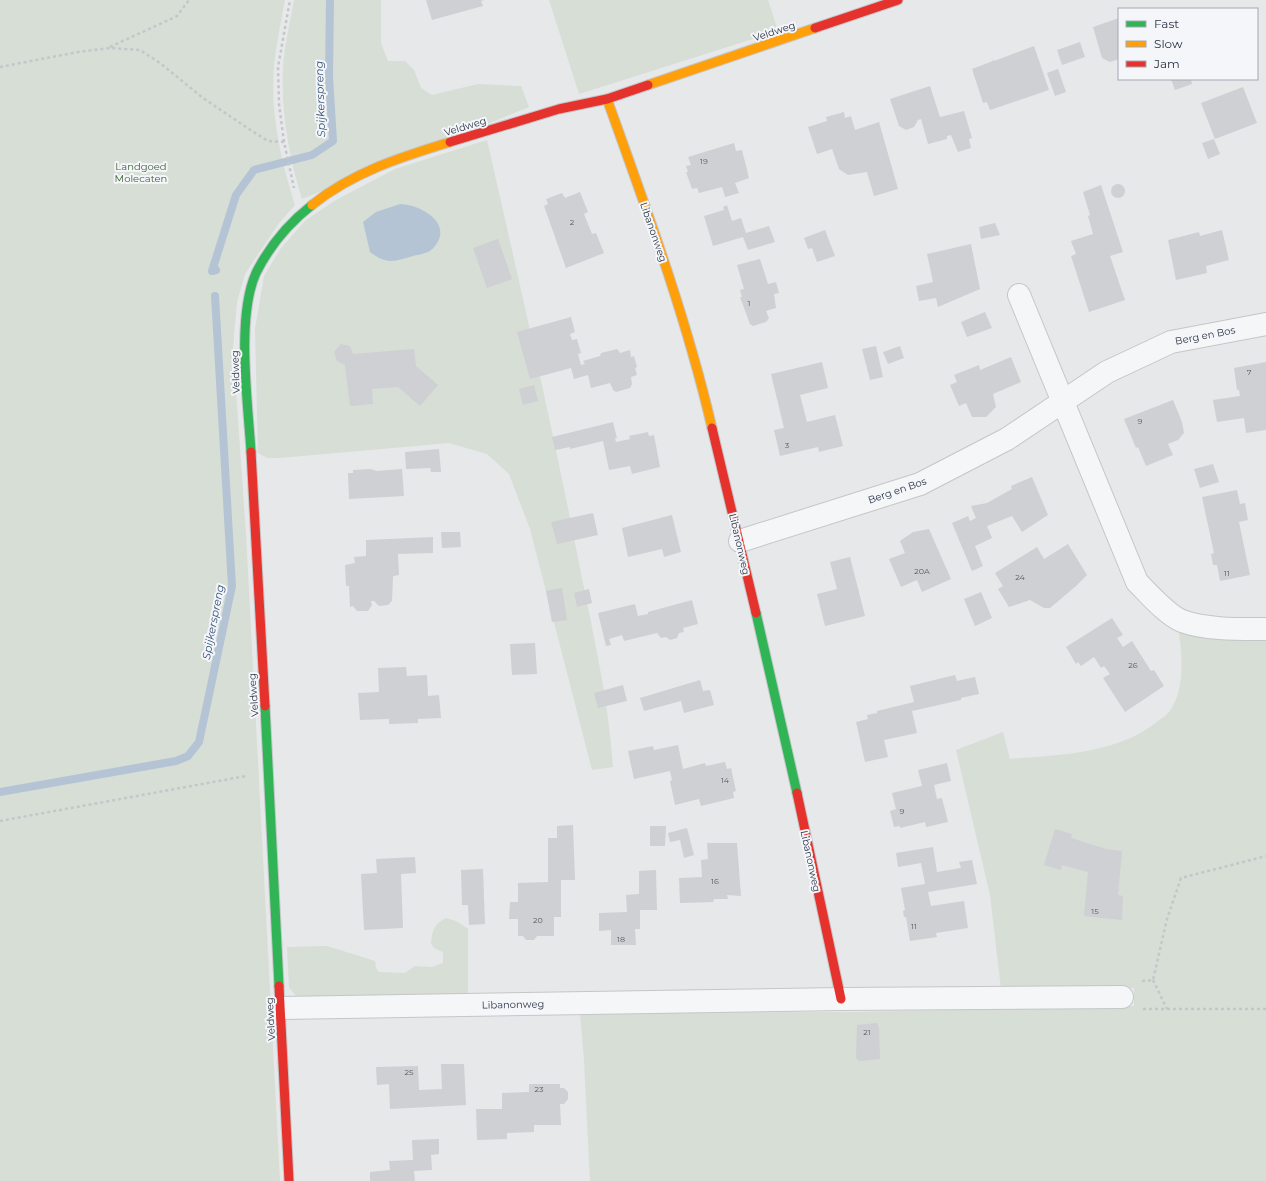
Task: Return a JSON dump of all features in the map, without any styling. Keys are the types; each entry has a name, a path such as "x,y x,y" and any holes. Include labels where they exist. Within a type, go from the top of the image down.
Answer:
{"street":[{"name":"Veldweg","path":"289,1181 269,775 250,454 246,359 245,328 248,301 256,274 276,242 302,213 331,190 394,159 559,109 607,99 840,21 898,0"},
{"name":"Libanonweg","path":"607,99 679,304 701,380 787,746 841,999"},
{"path":"1019,295 1137,582 1160,605 1182,621 1221,628 1266,628"},
{"name":"Berg en Bos","path":"740,541 920,484 1007,439 1062,400 1107,372 1171,342 1266,324"},
{"name":"Libanonweg","path":"281,1008 841,999 1122,997"}],"path":[{"path":"110,48 177,16 189,0"},
{"path":"290,0 278,66 279,104 290,172"},
{"path":"0,67 78,52 110,48 140,50 160,63 203,98 252,132 268,141 284,142"},
{"path":"0,821 242,777 269,775"},
{"path":"1167,1009 1153,980 1167,919 1181,878 1266,856"},
{"path":"1153,980 1134,982 1122,997 1125,1009 1266,1009"}],"green space":[{"name":"Landgoed Molecaten","path":"0,0 285,0 275,59 273,85 275,120 281,154 295,205 279,223 245,274 237,302 233,348 246,534 280,1181 0,1181"},
{"path":"294,0 381,0 381,43 388,61 405,61 414,70 421,88 432,95 478,84 521,86 529,107 302,199 293,167 283,102 284,61"},
{"path":"549,0 768,0 778,31 579,94"},
{"path":"487,140 522,293 593,630 603,684 611,739 613,767 592,770 530,529 509,474 487,454 449,443 280,458 267,458 258,453 255,329 264,276 281,248 306,220 336,200 395,169","holes":["400,204 426,253 413,256 390,208"]},
{"path":"1178,625 1266,636 1266,1181 590,1181 584,1060 580,1013 853,1012 1134,1006 1134,988 1001,989 990,895 956,750 1003,732 1010,759 1048,756 1087,751 1107,746 1142,732 1163,718 1170,711 1179,691 1182,670"},
{"path":"446,918 456,921 468,929 468,997 307,999 296,996 289,987 287,947 327,946 375,961 376,968 379,972 405,973 415,966 432,967 443,963 443,952 434,948 431,943 432,934 435,928"}],"water":[{"path":"400,204 415,207 430,215 440,228 440,235 435,246 422,254 394,261 380,259 370,252 363,222 376,212"}],"building":[{"path":"426,0 484,0 481,1 483,6 432,20"},
{"path":"1118,18 1118,59 1110,62 1102,58 1093,27"},
{"path":"1080,42 1085,57 1062,65 1057,50"},
{"path":"1034,46 1049,90 990,110 987,102 983,103 972,69 993,61 991,58 994,61"},
{"path":"1058,69 1066,92 1055,96 1047,73"},
{"path":"1171,80 1191,80 1192,84 1175,90"},
{"path":"930,86 940,117 964,111 972,138 969,139 971,148 958,152 951,135 947,136 947,139 928,144 921,119 918,120 914,127 906,130 899,126 890,99"},
{"path":"1243,87 1257,123 1215,139 1201,103"},
{"path":"844,112 845,118 851,116 855,130 879,122 898,189 874,196 867,172 848,175 839,169 832,149 817,154 808,127 827,121 826,117"},
{"path":"1214,139 1220,154 1208,159 1202,143"},
{"path":"734,143 736,151 742,150 749,178 735,183 739,193 725,197 722,187 699,193 697,188 692,189 686,172 688,172 686,166 691,165 688,157"},
{"path":"1118,184 1123,186 1125,191 1123,196 1118,198 1113,196 1111,191 1113,186"},
{"path":"1101,185 1123,252 1110,256 1125,300 1089,312 1071,256 1076,254 1071,241 1093,234 1088,216 1090,215 1083,192"},
{"path":"580,192 588,212 584,214 592,234 596,233 604,253 566,268 544,206 548,204 546,199 562,193 565,198"},
{"path":"727,205 732,221 741,218 746,233 769,226 775,242 748,250 743,237 713,246 704,216 724,210 723,207"},
{"path":"995,223 1000,235 981,239 979,227"},
{"path":"825,230 835,256 817,262 812,248 808,249 804,238"},
{"path":"1222,230 1229,260 1206,266 1207,273 1176,280 1168,240 1199,232 1200,236"},
{"path":"498,239 512,279 487,288 473,248"},
{"path":"971,244 980,289 938,307 936,298 919,301 916,286 933,282 927,254"},
{"path":"760,259 768,284 776,282 779,293 774,294 776,308 766,311 769,318 766,322 753,326 750,324 740,297 742,297 740,290 744,289 737,265"},
{"path":"985,312 992,328 967,337 961,322"},
{"path":"571,317 575,332 570,334 572,340 577,339 581,353 578,354 581,365 585,364 583,361 600,356 601,353 617,349 620,353 630,350 631,357 634,356 637,367 635,368 637,375 631,377 632,384 630,388 616,392 613,390 610,383 591,388 588,375 574,379 571,368 530,379 517,332"},
{"path":"341,344 350,346 353,354 414,349 416,366 438,385 420,406 398,387 372,389 373,404 350,406 345,365 337,361 334,352"},
{"path":"876,346 883,377 870,380 862,349"},
{"path":"900,346 904,358 888,364 883,352"},
{"path":"1011,357 1021,382 993,394 996,407 986,417 972,417 966,403 959,406 950,385 957,382 954,375 979,365 980,370"},
{"path":"822,362 828,388 800,395 807,422 835,415 843,446 819,452 818,447 780,456 774,430 784,428 771,374"},
{"path":"1266,362 1266,430 1246,433 1244,418 1217,422 1213,400 1240,396 1239,390 1237,390 1234,368"},
{"path":"534,385 538,401 523,405 519,389"},
{"path":"1173,400 1182,422 1184,433 1178,440 1168,444 1173,455 1146,466 1138,447 1136,448 1124,419"},
{"path":"613,422 617,438 615,438 616,442 630,439 629,436 648,432 649,436 654,435 660,467 632,474 630,466 609,470 603,441 570,449 570,447 555,450 552,437"},
{"path":"439,449 441,472 431,472 430,468 406,469 405,452"},
{"path":"1213,464 1219,482 1200,488 1194,469"},
{"path":"370,469 377,471 402,469 404,496 349,499 348,473 353,473 353,470"},
{"path":"1032,477 1048,515 1022,532 1012,516 987,526 992,538 975,546 983,566 972,571 952,523 968,516 970,521 976,518 971,506 987,503 1012,489 1011,486"},
{"path":"1237,490 1240,504 1245,503 1248,520 1239,522 1250,575 1220,581 1217,565 1213,565 1211,554 1214,553 1202,497"},
{"path":"593,513 598,535 557,544 551,522"},
{"path":"672,515 681,552 664,557 662,549 628,557 622,528"},
{"path":"929,529 951,579 922,592 917,580 901,587 889,559 905,553 900,541 913,532"},
{"path":"441,532 460,532 461,547 442,548"},
{"path":"433,537 433,553 398,554 399,575 393,576 392,601 388,605 379,606 374,601 371,601 372,605 368,611 357,611 353,606 350,607 349,586 346,586 345,565 355,563 354,557 366,556 366,540"},
{"path":"1068,544 1087,575 1050,608 1044,608 1030,600 1009,607 998,589 1003,586 995,573 1037,547 1044,559"},
{"path":"850,557 865,616 825,626 817,594 837,589 830,562"},
{"path":"562,588 567,620 552,622 546,591"},
{"path":"589,589 592,603 577,607 574,593"},
{"path":"981,592 992,618 975,626 964,599"},
{"path":"692,600 698,624 683,628 684,632 679,633 677,638 670,640 666,637 661,638 657,633 624,641 622,635 609,639 611,645 606,646 598,613 635,604 638,616"},
{"path":"1112,618 1123,635 1117,638 1123,647 1132,641 1151,671 1154,670 1164,686 1125,712 1103,678 1110,674 1104,666 1101,668 1094,657 1081,666 1078,662 1076,664 1066,647"},
{"path":"535,643 537,674 512,675 510,644"},
{"path":"406,667 407,676 427,675 428,696 439,695 441,718 418,719 418,723 389,724 389,719 360,720 358,693 379,692 378,668"},
{"path":"955,675 957,681 975,677 979,694 961,698 961,700 912,711 917,733 884,740 888,757 865,762 856,722 868,719 867,715 877,713 877,711 914,702 910,686"},
{"path":"700,680 703,691 710,690 714,705 684,713 681,701 644,711 640,698"},
{"path":"623,685 627,701 598,708 594,693"},
{"path":"678,745 683,769 705,763 706,766 725,762 727,769 731,768 736,791 733,792 734,798 701,806 699,799 675,805 670,781 672,780 670,771 634,779 628,751 653,746 654,750"},
{"path":"947,763 951,781 934,785 937,799 942,798 948,822 926,827 925,822 900,828 900,826 894,827 890,811 896,809 892,793 922,786 918,770"},
{"path":"573,825 575,880 561,880 561,917 554,917 554,936 537,936 534,940 526,940 523,936 518,936 518,919 509,919 510,902 518,902 518,883 548,882 548,838 557,838 557,826"},
{"path":"650,826 666,826 665,846 650,846"},
{"path":"687,828 694,855 684,858 680,840 670,842 668,833"},
{"path":"1055,829 1072,834 1071,838 1106,849 1122,851 1118,895 1123,896 1122,920 1084,916 1088,872 1062,865 1061,870 1044,865"},
{"path":"707,843 737,843 741,896 727,895 728,899 714,899 713,902 680,903 679,878 702,877 701,860 708,859"},
{"path":"933,847 937,872 961,868 959,862 972,860 977,884 928,892 931,906 964,901 968,928 936,933 937,937 910,941 906,917 904,917 903,911 905,910 901,888 925,884 921,863 898,867 896,853"},
{"path":"415,857 416,873 401,874 403,928 364,930 361,874 377,873 376,859"},
{"path":"483,869 485,924 469,925 468,905 462,905 461,870"},
{"path":"656,870 657,910 640,910 640,929 635,929 636,945 611,945 611,930 599,931 599,913 627,912 626,895 639,894 639,871"},
{"path":"877,1023 879,1028 880,1059 859,1061 856,1058 857,1025"},
{"path":"441,1064 464,1064 466,1105 390,1109 389,1084 377,1085 376,1067 418,1066 419,1090 442,1089"},
{"path":"529,1084 560,1084 560,1088 564,1088 568,1092 568,1099 564,1104 560,1104 561,1125 534,1125 534,1132 507,1133 507,1139 477,1140 476,1109 502,1109 502,1093 529,1092"},
{"path":"439,1139 439,1154 431,1155 432,1170 414,1171 415,1181 370,1181 370,1172 390,1170 389,1161 413,1160 412,1140"}],"waterway":[{"name":"Spijkerspreng","path":"216,270 212,271 236,195 254,170 312,155 333,141 329,77 330,0"},
{"name":"Spijkerspreng","path":"0,792 176,761 188,756 199,742 232,586 215,296"}],"traffic: fast":[{"path":"251,452 245,361 246,313 250,291 256,273 273,245 280,236 312,205"},
{"path":"756,613 797,793"},
{"path":"265,706 279,986"}],"traffic: slow":[{"path":"648,85 815,28"},
{"path":"607,99 651,221 678,303 702,386 712,428"},
{"path":"312,205 344,183 378,167 450,142"}],"traffic: jam":[{"path":"815,28 898,0"},
{"path":"450,142 559,109 607,99 648,85"},
{"path":"712,428 756,613"},
{"path":"251,452 265,706"},
{"path":"797,793 841,999"},
{"path":"279,986 289,1181"}]}
